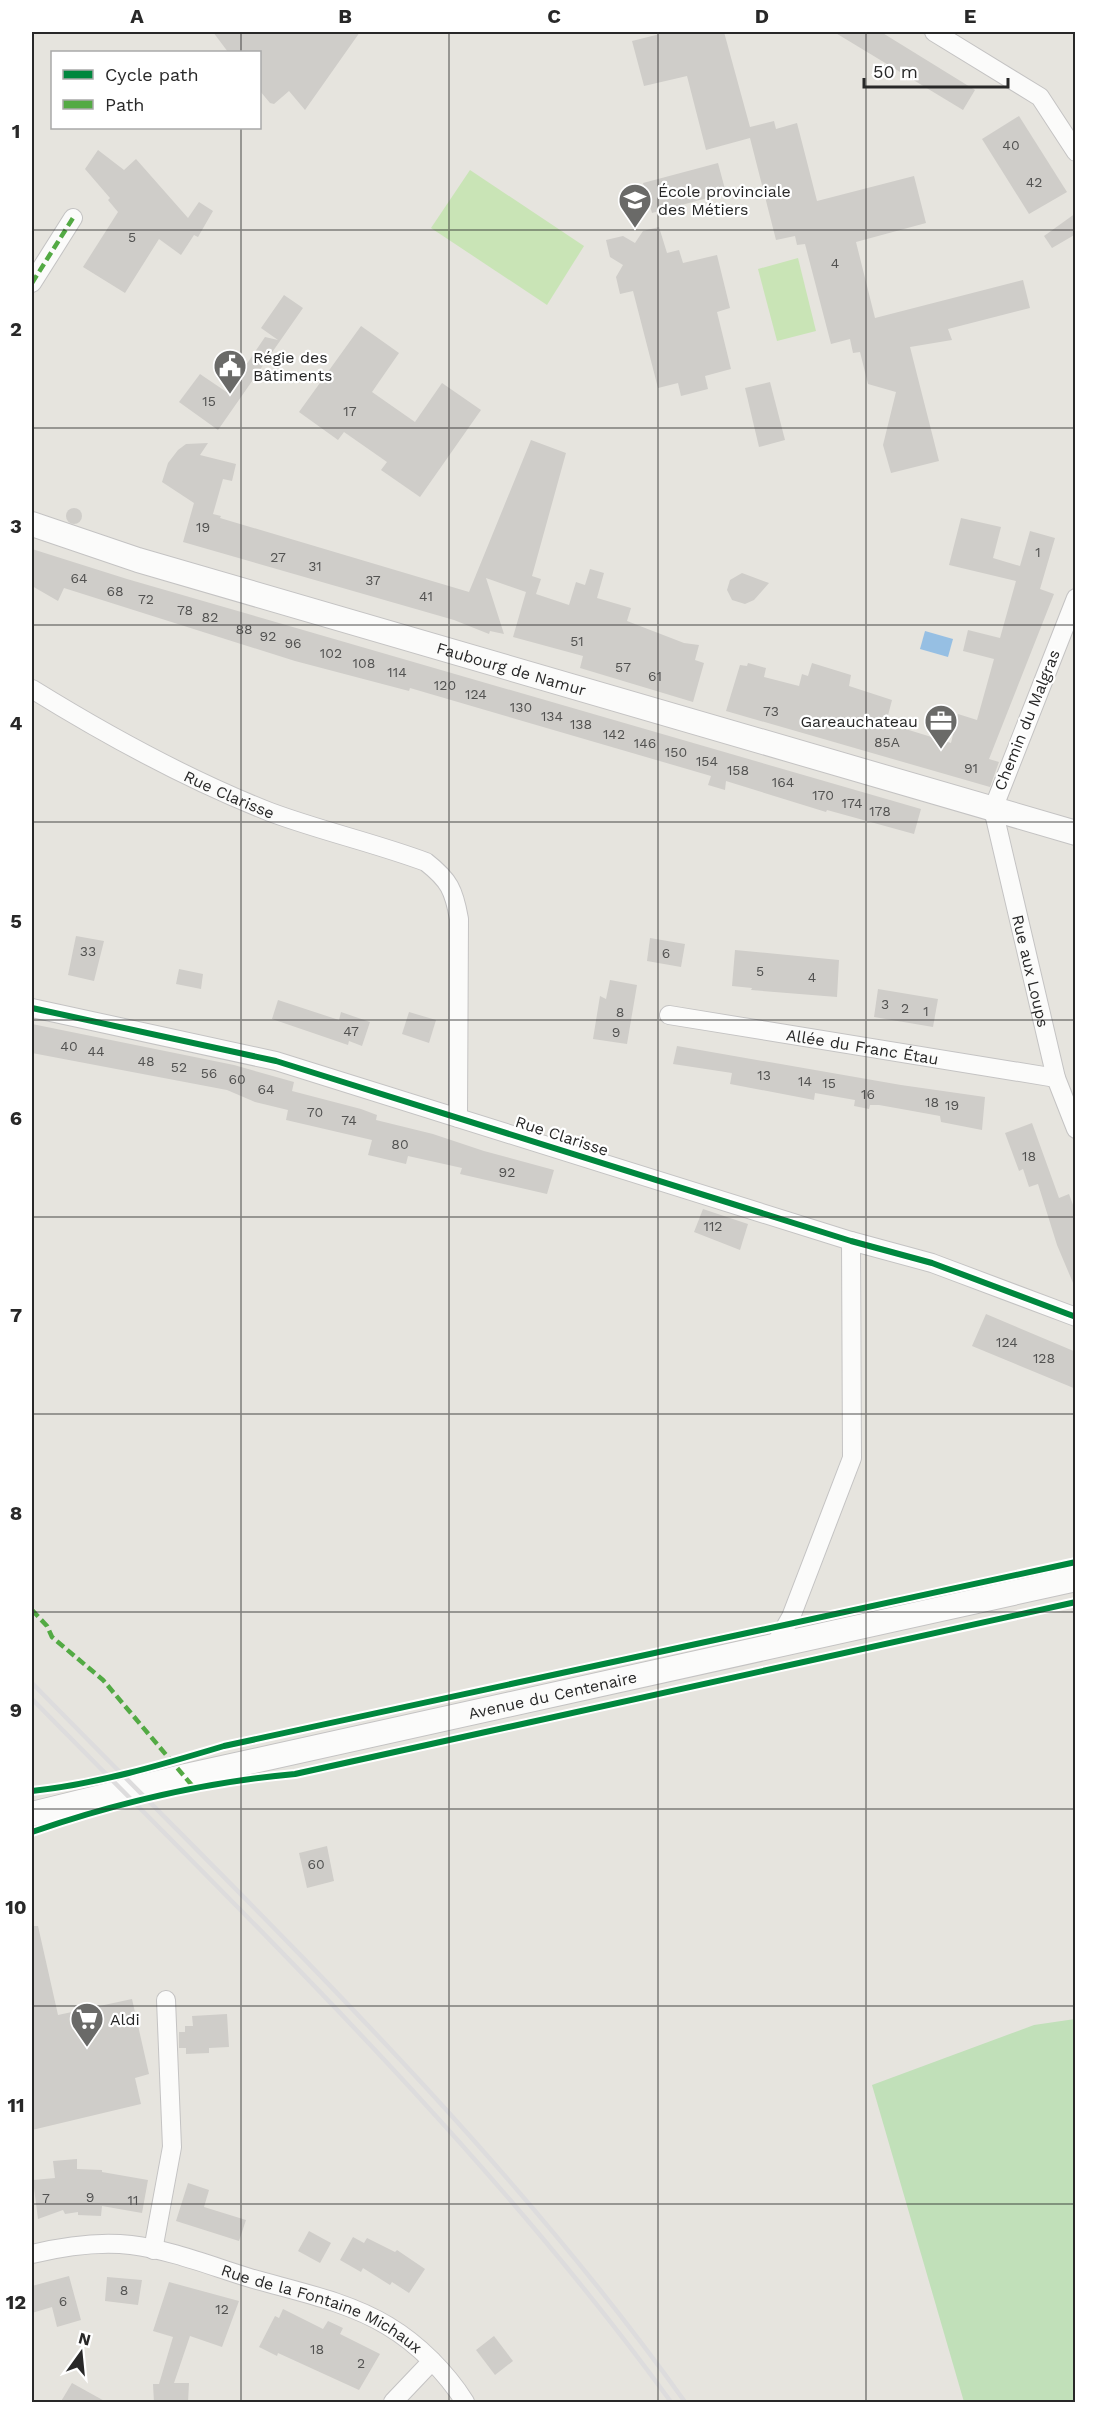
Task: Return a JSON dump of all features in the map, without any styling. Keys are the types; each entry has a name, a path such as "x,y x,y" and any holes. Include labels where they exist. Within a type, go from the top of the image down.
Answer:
{"street":[{"path":"934,32 1040,97 1076,152"},
{"path":"960,32 973,54"},
{"path":"32,283 73,218"},
{"name":"Faubourg de Namur","path":"32,524 138,560 1076,833"},
{"name":"Chemin du Malgras","path":"993,810 1076,598"},
{"name":"Rue Clarisse","path":"32,689 118,741 209,786 271,812 426,862 445,877 455,897 459,919 458,1118"},
{"name":"Rue aux Loups","path":"993,810 1056,1078 1076,1129"},
{"name":"Rue Clarisse","path":"32,1008 276,1061 851,1240 932,1263 1076,1317"},
{"name":"Allée du Franc Étau","path":"669,1015 1056,1078"},
{"path":"775,1645 791,1617 852,1458 851,1240"},
{"name":"Avenue du Centenaire","path":"32,1814 186,1776 1076,1579"},
{"path":"153,2250 172,2147 166,2000"},
{"name":"Rue de la Fontaine Michaux","path":"32,2254 65,2246 132,2245 325,2300 368,2315 389,2326 432,2361 455,2387 465,2403"},
{"path":"393,2403 432,2361"}],"green space":[{"path":"470,170 584,246 547,305 431,228"},
{"path":"798,258 816,331 777,341 758,269"},
{"path":"1075,2019 1075,2402 964,2402 872,2085 1034,2025"}],"water":[{"path":"925,631 953,639 948,657 920,649"}],"building":[{"path":"213,32 360,32 305,110 289,91 274,104 270,103 261,92 261,51 227,51"},
{"path":"668,32 724,32 750,127 774,121 776,129 797,123 817,201 914,176 926,223 856,242 875,318 1023,280 1030,308 948,329 952,340 910,347 939,461 891,473 883,445 896,392 868,384 860,352 853,353 850,339 831,344 805,244 797,245 795,236 776,240 750,138 706,150 687,76 644,86 632,41"},
{"path":"834,32 881,32 975,90 963,110"},
{"path":"1019,116 1067,192 1029,214 982,139"},
{"path":"98,150 124,170 136,159 188,218 199,202 213,211 198,237 194,235 181,255 159,239 125,293 83,267 118,212 108,200 110,198 85,169"},
{"path":"718,163 726,193 652,213 643,183"},
{"path":"1076,213 1076,234 1052,248 1044,236"},
{"path":"659,227 667,253 679,250 683,263 717,255 730,308 717,312 731,369 705,376 708,389 681,396 678,383 658,388 633,291 620,294 616,277 623,265 610,257 606,240 623,236 635,243 643,231"},
{"path":"284,295 303,308 218,430 179,402 200,374 228,393 238,369 242,371 265,337 278,340 261,328"},
{"path":"361,326 399,353 372,392 415,422 442,383 481,410 420,497 381,470 387,462 344,432 338,440 299,412"},
{"path":"770,382 785,440 759,447 745,388"},
{"path":"531,440 566,453 532,576 541,579 536,594 569,605 576,582 585,585 590,569 604,573 597,598 631,608 627,621 684,643 699,645 695,660 704,663 693,702 580,668 583,656 513,637 526,592 486,578 504,634 490,631 489,634 454,620 183,542 194,503 162,482 168,463 178,450 186,444 208,443 200,455 236,464 232,481 223,479 213,514 221,516 220,518 469,592"},
{"path":"74,508 80,510 82,516 80,522 74,524 68,522 66,516 68,510"},
{"path":"961,518 1001,527 993,558 1020,566 1030,531 1055,538 1040,589 1054,594 989,759 999,762 990,787 726,711 740,665 747,666 748,663 766,668 764,677 799,686 802,674 808,676 812,663 851,675 849,686 892,700 886,723 951,743 958,714 977,720 994,659 963,651 968,630 1000,638 1016,581 949,565"},
{"path":"32,549 127,579 921,809 914,834 827,810 826,812 726,781 725,790 708,785 711,776 410,688 409,691 295,661 64,588 58,601 32,586"},
{"path":"742,573 769,583 754,600 745,604 732,600 727,590 730,580"},
{"path":"76,936 104,941 94,981 68,975"},
{"path":"650,938 685,944 681,967 647,961"},
{"path":"735,950 839,960 837,997 751,990 752,988 732,986"},
{"path":"179,969 203,974 201,989 176,984"},
{"path":"610,980 637,985 627,1044 593,1039 600,996 606,999"},
{"path":"878,989 938,999 933,1027 874,1017"},
{"path":"278,1000 339,1020 341,1012 370,1022 362,1046 349,1041 348,1045 272,1019"},
{"path":"409,1012 436,1020 429,1043 402,1034"},
{"path":"32,1024 234,1065 294,1082 292,1091 361,1109 377,1115 376,1120 433,1134 554,1170 547,1194 460,1174 462,1168 408,1156 406,1164 368,1155 372,1140 286,1120 288,1110 255,1102 227,1090 32,1053"},
{"path":"677,1046 901,1085 985,1097 982,1130 941,1122 940,1116 879,1105 870,1105 869,1109 854,1106 855,1100 815,1093 814,1100 730,1084 732,1073 673,1064"},
{"path":"1032,1123 1059,1198 1069,1194 1076,1213 1076,1290 1057,1245 1038,1184 1029,1187 1023,1169 1019,1171 1005,1133"},
{"path":"703,1209 748,1224 740,1250 694,1232"},
{"path":"986,1314 1076,1352 1076,1389 972,1346"},
{"path":"327,1846 334,1881 307,1888 299,1853"},
{"name":"Aldi","path":"32,1926 38,1926 58,2015 132,1999 149,2074 135,2078 141,2104 32,2130"},
{"path":"227,2014 229,2047 209,2048 209,2053 186,2054 186,2048 179,2048 179,2032 185,2032 185,2026 193,2026 192,2016"},
{"path":"77,2159 77,2169 102,2170 102,2172 148,2180 142,2213 102,2206 101,2216 78,2215 78,2212 65,2214 63,2210 38,2219 33,2180 55,2178 53,2161"},
{"path":"188,2183 209,2190 204,2207 246,2220 239,2241 176,2221"},
{"path":"309,2231 331,2243 320,2263 298,2251"},
{"path":"353,2237 364,2243 367,2238 395,2252 397,2250 425,2269 409,2293 392,2282 390,2285 363,2268 361,2272 340,2260"},
{"path":"69,2276 81,2320 57,2327 52,2307 32,2313 32,2286"},
{"path":"107,2277 142,2280 138,2305 105,2301"},
{"path":"169,2282 239,2301 222,2347 190,2336 174,2383 189,2383 188,2403 154,2403 153,2384 159,2384 173,2337 153,2331"},
{"path":"283,2309 323,2329 328,2321 343,2328 340,2334 380,2354 359,2390 278,2353 277,2356 259,2347 275,2316 279,2318"},
{"path":"494,2336 513,2361 495,2375 476,2350"},
{"path":"72,2383 108,2403 60,2403"}],"railway":[{"path":"32,1683 373,2030 455,2120 535,2211 612,2305 685,2402"},
{"path":"32,1699 282,1953 445,2126 599,2307 671,2402"}],"marked path":[{"path":"32,283 73,218"},
{"path":"32,1610 47,1626 52,1637 103,1680 195,1789"}],"cycle path":[{"path":"32,1008 276,1061 851,1241 932,1263 1076,1317"},
{"path":"32,1791 105,1779 224,1746 1076,1562"},
{"path":"32,1832 162,1795 228,1782 295,1774 1076,1602"}],"place":[{"name":"École provinciale des Métiers","path":"635,229"},
{"name":"Régie des Bâtiments","path":"230,395"},
{"name":"Gareauchateau","path":"941,750"},
{"name":"Aldi","path":"87,2048"}]}
